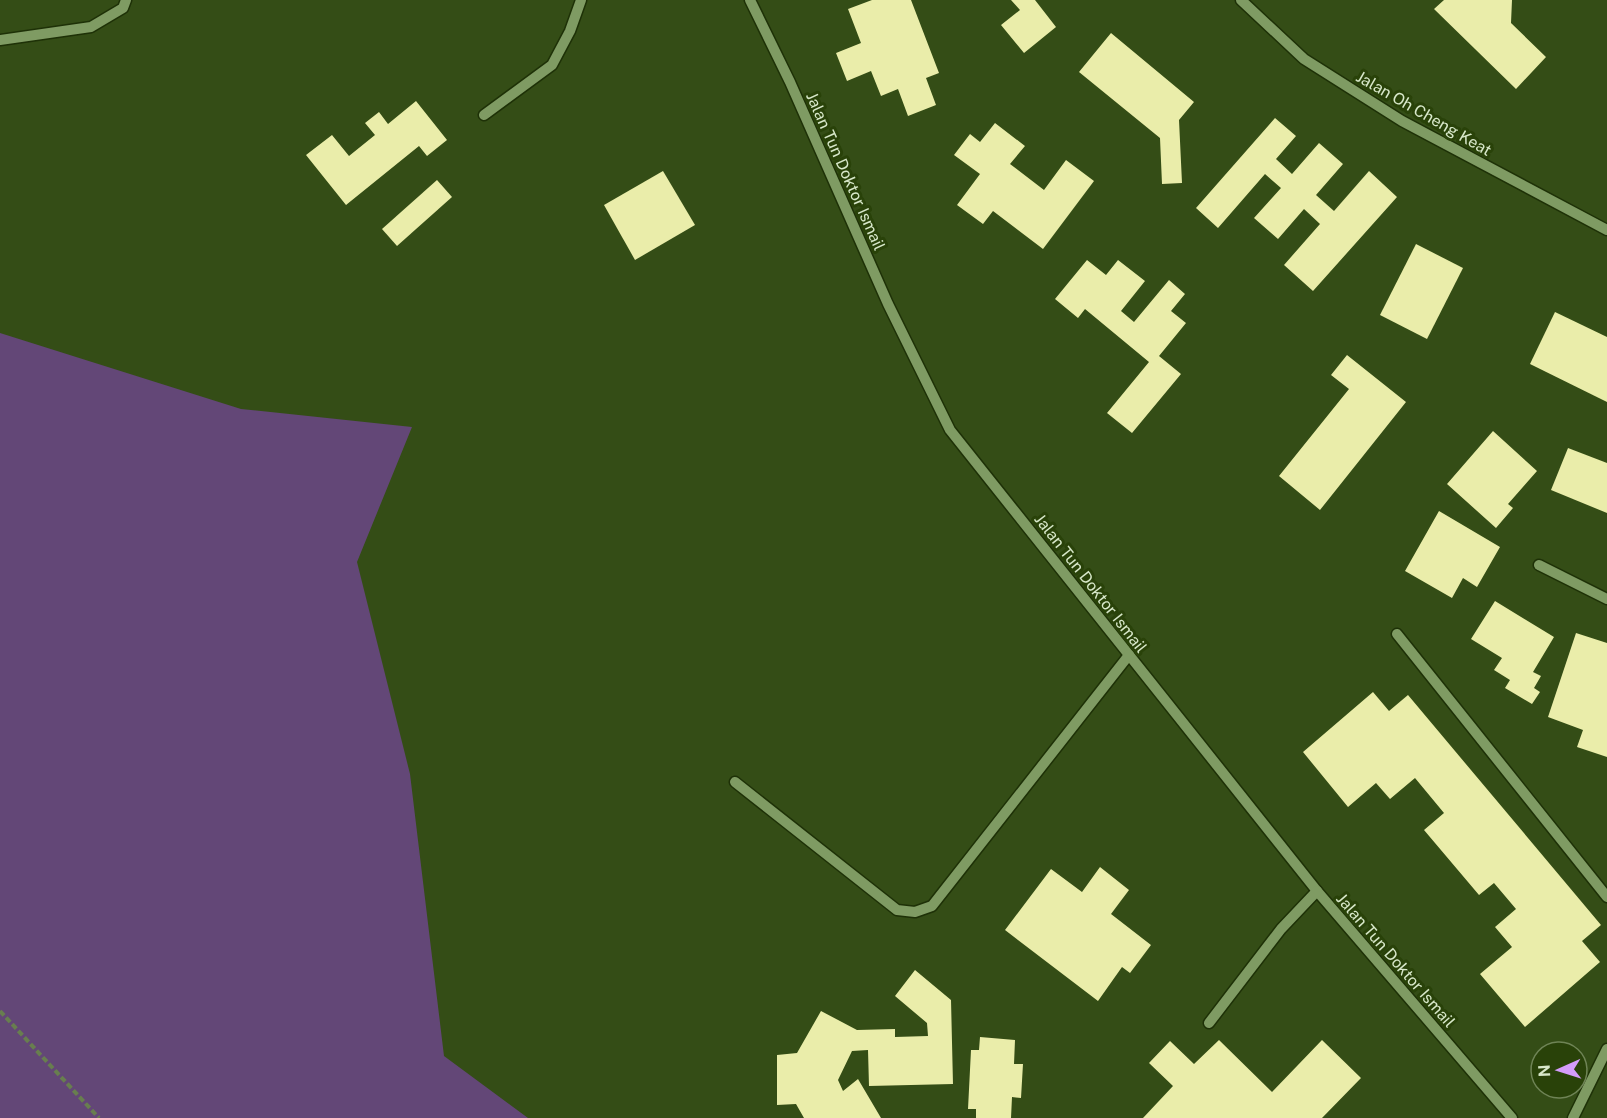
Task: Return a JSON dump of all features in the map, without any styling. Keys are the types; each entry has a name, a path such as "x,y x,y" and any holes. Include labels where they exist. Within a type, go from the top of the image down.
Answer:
{"street":[{"path":"0,40 91,27 123,8 126,0"},
{"path":"484,115 552,65 570,31 581,0"},
{"name":"Jalan Tun Doktor Ismail","path":"750,0 790,82 888,304 950,430 1317,891 1512,1118"},
{"name":"Jalan Oh Cheng Keat","path":"1241,0 1304,59 1402,121 1607,230"},
{"path":"1539,565 1607,599"},
{"path":"1397,634 1607,897"},
{"path":"735,782 897,910 915,912 932,906 1129,655"},
{"path":"1209,1023 1281,929 1317,891"},
{"path":"1573,1118 1607,1049"}],"path":[{"path":"0,1011 99,1118"}],"shaded area":[{"path":"0,333 241,409 412,427 357,562 410,774 444,1056 528,1118 0,1118"}],"building":[{"path":"872,0 911,0 939,73 926,78 936,105 908,116 898,89 881,96 871,71 847,81 836,53 861,43 848,9"},
{"path":"1011,0 1035,0 1056,27 1024,53 1001,25 1020,10"},
{"path":"1444,0 1512,0 1511,23 1546,57 1516,89 1434,9"},
{"path":"1111,33 1194,102 1179,120 1182,183 1162,184 1160,138 1079,72"},
{"path":"416,101 447,140 427,156 419,146 346,205 306,155 332,135 349,156 375,135 365,123 379,112 388,124"},
{"path":"1275,118 1296,136 1276,159 1292,174 1319,143 1343,164 1316,195 1334,211 1369,171 1397,197 1313,291 1284,265 1320,224 1304,209 1278,239 1254,218 1281,188 1265,174 1218,228 1196,208"},
{"path":"995,123 1025,146 1010,164 1044,190 1066,160 1094,181 1043,249 993,211 983,224 957,205 980,174 954,155 970,134 980,142"},
{"path":"663,171 695,225 635,260 604,205"},
{"path":"437,180 452,197 397,246 382,229"},
{"path":"1416,244 1463,268 1427,339 1380,315"},
{"path":"1087,260 1106,275 1118,260 1145,281 1121,311 1134,322 1169,280 1185,294 1171,311 1186,323 1159,356 1181,374 1132,433 1107,413 1149,362 1085,309 1078,318 1055,299"},
{"path":"1555,312 1607,337 1607,402 1530,364"},
{"path":"1347,355 1406,402 1320,510 1279,476 1349,389 1331,375"},
{"path":"1493,431 1537,471 1508,504 1513,508 1496,528 1447,484"},
{"path":"1568,448 1607,463 1607,513 1551,490"},
{"path":"1439,511 1500,547 1477,587 1463,578 1452,598 1405,571"},
{"path":"1495,601 1554,637 1533,672 1541,676 1534,688 1540,692 1532,704 1505,688 1510,680 1494,670 1502,658 1471,639"},
{"path":"1576,633 1607,643 1607,757 1577,747 1583,730 1548,717"},
{"path":"1373,692 1389,711 1408,695 1601,925 1582,941 1600,962 1525,1027 1480,974 1512,947 1495,927 1516,909 1494,883 1479,895 1424,830 1444,813 1415,778 1390,799 1376,783 1348,807 1303,752"},
{"path":"1100,867 1129,890 1111,914 1151,945 1130,973 1122,967 1098,1001 1005,930 1051,869 1082,892"},
{"path":"915,970 951,1000 953,1084 869,1086 868,1050 852,1051 838,1080 843,1091 858,1079 881,1118 804,1118 796,1104 777,1105 777,1055 797,1053 821,1011 857,1030 895,1029 895,1037 928,1036 927,1023 895,996"},
{"path":"980,1037 1015,1040 1014,1064 1023,1064 1021,1098 1012,1097 1011,1118 976,1118 976,1109 968,1109 971,1050 979,1050"},
{"path":"1219,1040 1272,1092 1322,1040 1361,1078 1322,1118 1143,1118 1173,1086 1149,1063 1170,1041 1194,1064"}]}
